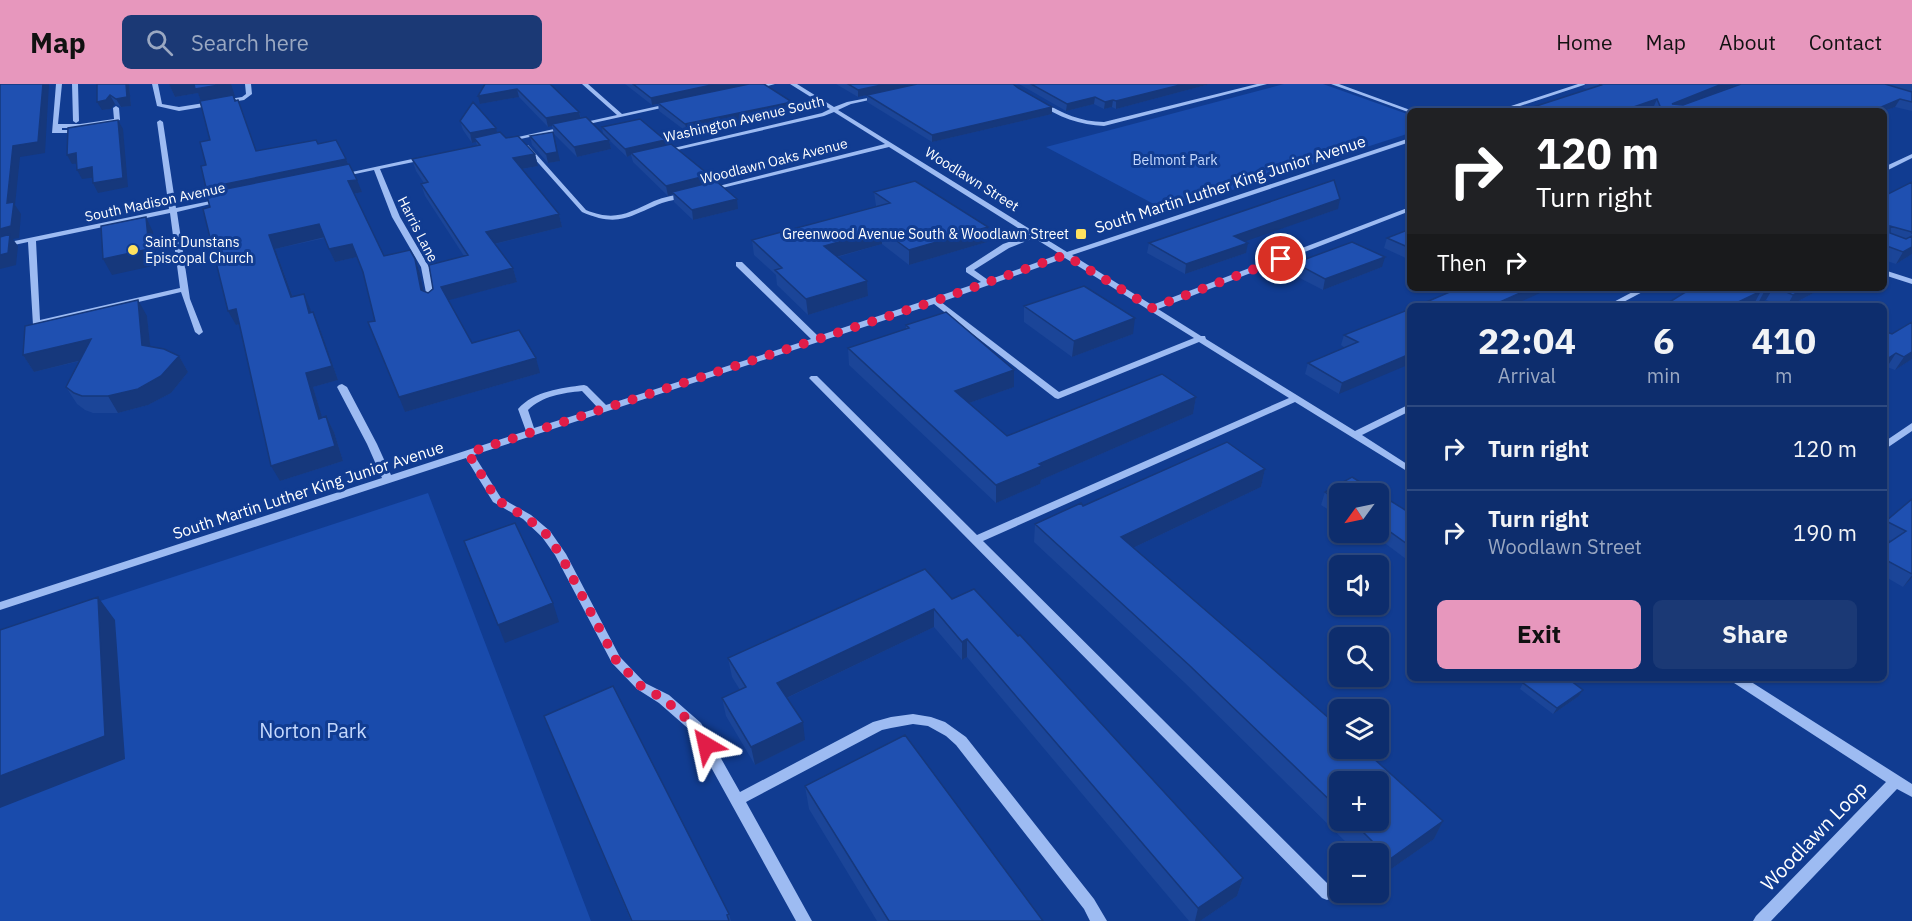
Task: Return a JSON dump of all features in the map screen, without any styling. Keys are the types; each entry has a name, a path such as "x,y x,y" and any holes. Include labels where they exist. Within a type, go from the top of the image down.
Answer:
{"street":[{"path":"59,84 54,132 83,129"},
{"path":"75,84 76,121"},
{"path":"155,84 159,105 179,109 244,98 249,94 248,84"},
{"path":"585,84 621,116"},
{"path":"748,89 772,84"},
{"name":"Woodlawn Street","path":"792,84 1407,468"},
{"path":"1036,100 1072,120 1093,125 1116,122 1264,84"},
{"path":"1334,84 1407,110"},
{"path":"1508,108 1584,84"},
{"name":"Washington Avenue South","path":"652,153 824,114 849,103 891,94"},
{"path":"498,143 679,104"},
{"path":"116,108 117,120"},
{"path":"55,126 80,126 117,120"},
{"path":"91,128 110,125 117,120"},
{"path":"160,122 175,210 186,299 199,332"},
{"name":"Woodlawn Oaks Avenue","path":"519,138 584,211 596,217 630,217 654,204 694,193"},
{"name":"South Martin Luther King Junior Avenue","path":"0,606 935,301 1065,255 1407,141"},
{"name":"Woodlawn Oaks Avenue","path":"705,190 890,145"},
{"path":"1887,168 1912,156"},
{"path":"332,177 432,157"},
{"name":"Harris Lane","path":"376,168 396,217 425,267 432,303"},
{"name":"South Madison Avenue","path":"0,246 231,198"},
{"path":"1152,308 1407,210"},
{"path":"987,283 969,270 1006,246 1034,235"},
{"path":"32,239 36,322 185,289"},
{"path":"739,264 816,339"},
{"path":"1887,273 1912,282"},
{"path":"1616,303 1640,291"},
{"path":"935,301 1058,396 1202,338"},
{"path":"814,378 1327,893"},
{"path":"342,387 360,426 376,450 388,480"},
{"path":"531,433 523,410 529,403 551,394 584,388 604,409"},
{"path":"976,540 1297,398"},
{"path":"1355,435 1407,409"},
{"path":"1887,445 1912,426"},
{"path":"468,453 497,500 527,518 551,540 616,660 641,686 664,699 696,727 804,921"},
{"path":"1740,681 1912,791"},
{"path":"737,800 878,726 901,719 924,719 944,726 961,741 1089,904 1099,921"},
{"name":"Woodlawn Loop","path":"1761,921 1896,781"}],"green space":[{"name":"Belmont Park","path":"1284,84 1323,84 1407,114 1407,134 1167,211 1046,147"},
{"name":"Norton Park","path":"428,493 591,921 0,921 0,634"}],"building":[{"path":"0,84 43,84 38,142 13,146 7,203 14,202 11,226 0,229"},
{"path":"97,84 126,84 127,97 116,99 110,95 106,100 97,102"},
{"path":"194,84 225,84 195,89"},
{"path":"485,84 550,84 579,112 546,118 517,89 478,96"},
{"path":"633,84 716,84 651,98"},
{"path":"749,84 764,84 792,102 685,124 658,103"},
{"path":"848,84 886,84 858,90"},
{"path":"917,84 1013,84 1052,107 932,135 867,95"},
{"path":"1031,84 1184,84 1116,101 1105,102 1095,97 1067,104"},
{"path":"1599,84 1722,84 1672,104 1683,105 1741,84 1885,84 1912,92 1912,102 1900,99 1879,108 1661,108 1657,99 1631,108 1530,108 1601,85"},
{"path":"233,95 235,101 238,100 256,151 316,140 318,144 336,140 346,159 206,188 201,166 206,165 200,142 210,140 200,101"},
{"path":"473,102 496,128 470,133 460,121"},
{"path":"586,117 609,140 574,147 552,124"},
{"path":"640,119 665,140 625,149 602,127"},
{"path":"118,120 123,178 93,183 92,167 77,170 76,153 67,155 68,128"},
{"path":"500,132 506,138 518,136 535,154 513,158 559,214 486,232 513,268 441,287 472,343 519,330 536,358 399,397 368,322 375,321 363,272 352,244 329,249 319,224 269,235 291,297 304,294 309,313 313,312 332,366 306,373 319,419 326,416 335,446 271,466 236,309 228,311 203,209 210,207 206,193 349,164 357,180 348,181 384,256 410,250 415,259 421,290 428,293 433,289 429,265 468,255 421,184 428,182 412,159 480,145 474,138"},
{"path":"553,132 557,152 546,154 530,136"},
{"path":"671,144 709,175 666,186 631,153"},
{"path":"1334,180 1340,199 1234,236 1248,243 1186,264 1149,243"},
{"path":"716,181 737,199 692,210 672,192"},
{"path":"915,181 988,227 909,250 882,230 824,246 867,281 806,299 775,270 782,268 752,240 890,203 874,192"},
{"path":"1912,182 1912,232 1890,226 1890,233 1906,239 1912,236 1912,247 1903,252 1887,246 1887,194"},
{"path":"146,217 149,249 103,259 101,226"},
{"path":"1407,230 1407,247 1387,238"},
{"path":"10,234 8,253 0,255 0,237"},
{"path":"1352,242 1385,257 1325,279 1295,263"},
{"path":"1084,286 1135,318 1074,341 1024,306"},
{"path":"1452,291 1524,291 1498,303 1424,303"},
{"path":"1687,291 1761,291 1736,303 1668,303"},
{"path":"1784,291 1800,291 1793,295"},
{"path":"138,300 142,345 164,349 179,356 161,376 138,389 108,396 82,396 66,387 91,339 23,355 25,326"},
{"path":"1407,310 1407,355 1342,383 1308,363 1358,342 1344,335"},
{"path":"946,312 1014,370 955,391 1007,436 1162,374 1196,397 1039,464 1042,466 996,485 848,348 909,328 906,325"},
{"path":"1912,322 1912,352 1904,357 1896,353 1887,359 1887,332 1892,334"},
{"path":"1227,442 1265,469 1121,537 1329,718 1329,759 1374,759 1388,771 1329,771 1329,799 1189,665 1035,524 1081,503 1083,506"},
{"path":"1352,477 1362,483 1341,483"},
{"path":"1912,499 1912,574 1887,561 1887,544 1906,531 1887,520"},
{"path":"1389,500 1407,511 1407,544 1389,531"},
{"path":"515,523 553,603 498,625 464,541"},
{"path":"925,569 952,599 974,589 1018,636 1020,635 1243,878 1198,908 967,639 962,642 934,609 777,683 803,722 751,747 722,698 746,687 728,658"},
{"path":"98,597 105,736 0,776 0,630"},
{"path":"1526,681 1571,681 1583,690 1557,708 1523,683"},
{"path":"613,686 729,914 727,915 729,921 632,921 544,716"},
{"path":"905,735 1043,921 889,921 805,786"},
{"path":"1389,772 1443,821 1390,859 1389,843 1374,843 1362,831 1389,831"}],"place":[{"name":"Greenwood Avenue South & Woodlawn Street","path":"1081,234"},
{"name":"Saint Dunstans Episcopal Church","path":"133,250"}],"route":[{"path":"706,745 696,727 664,699 641,686 616,660 560,554 546,534 527,518 497,500 468,453 935,301 1065,255 1152,308 1281,259"}]}
